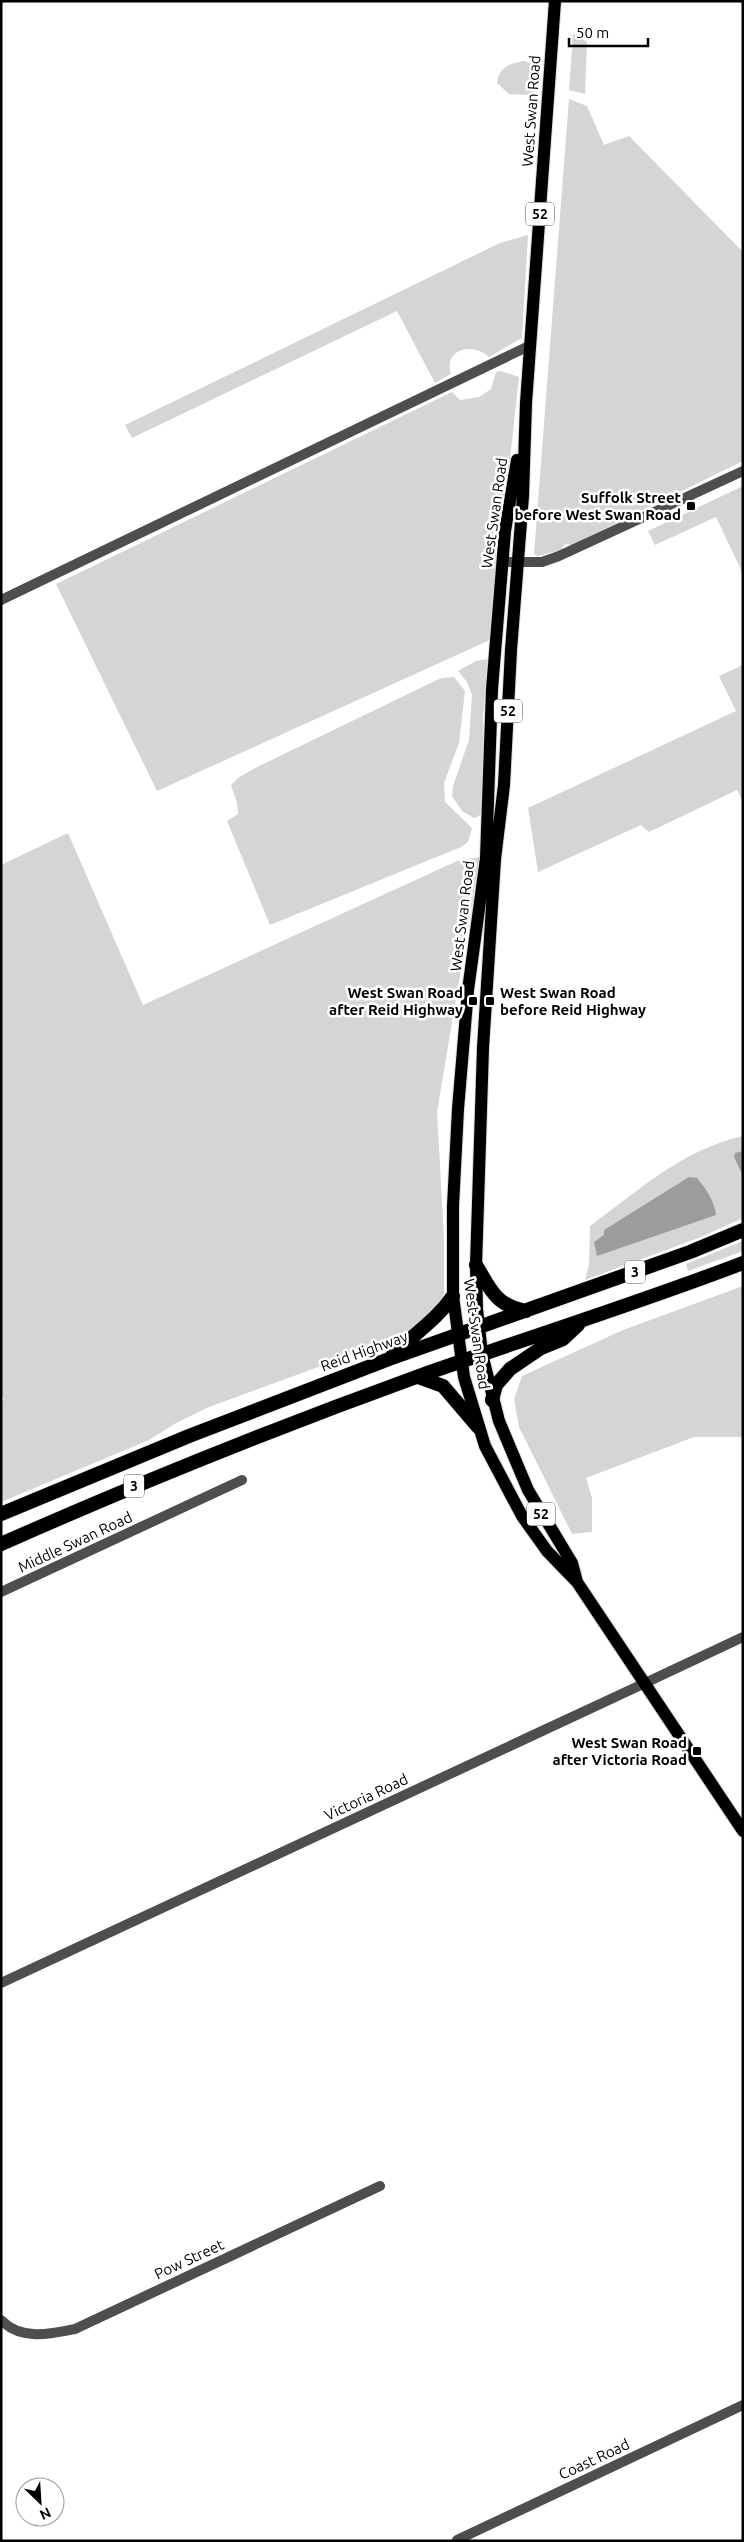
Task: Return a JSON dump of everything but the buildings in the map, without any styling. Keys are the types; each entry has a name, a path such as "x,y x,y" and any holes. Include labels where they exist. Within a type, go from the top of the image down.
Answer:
{"highway":[{"name":"Reid Highway","path":"1,1514 189,1436 390,1358 690,1252 743,1230"},
{"name":"3","path":"1,1544 136,1485 418,1377 583,1321 743,1263"},
{"path":"476,1265 498,1300 510,1308 526,1311"},
{"path":"390,1358 409,1339 439,1316 453,1296"},
{"path":"492,1400 496,1385 510,1369 541,1348 562,1339 583,1321"},
{"path":"418,1377 443,1386 478,1427"}],"main road":[{"name":"West Swan Road","path":"555,1 526,403 519,562 511,650 504,785 495,859 483,1048 476,1265 482,1354 492,1400 515,1463 538,1509 572,1563 576,1582"},
{"name":"West Swan Road","path":"526,403 505,531 492,689 486,858 468,990 456,1138 453,1296 462,1362 478,1427 495,1469 522,1516 548,1551 576,1582 743,1831"}],"street":[{"path":"1,600 531,345"},
{"path":"503,562 542,562 559,556 743,471"},
{"name":"Middle Swan Road","path":"1,1592 242,1480"},
{"name":"Victoria Road","path":"1,1983 743,1637"},
{"name":"Pow Street","path":"4,2323 40,2336 75,2329 380,2186"},
{"name":"Coast Road","path":"457,2540 743,2405"}],"shaded area":[{"path":"573,34 587,42 585,94 569,90"},
{"path":"524,61 533,64 537,69 535,90 532,95 509,94 497,83 498,78 502,70 509,65"},
{"path":"569,99 587,106 604,145 629,136 743,252 743,461 572,545 565,544 561,550 538,556 534,554"},
{"path":"528,235 522,338 489,357 483,352 476,350 461,350 451,358 451,374 435,383 397,311 132,438 125,425 500,243"},
{"path":"501,371 519,377 490,640 157,791 56,584 452,392 460,400 479,397 491,389 496,372"},
{"path":"743,486 743,574 716,517 655,545 648,531"},
{"path":"488,659 483,718 485,775 482,811 479,816 474,818 462,811 452,796 453,786 469,740 472,695 467,682 458,671 476,661"},
{"path":"743,665 743,802 737,790 649,832 641,825 538,872 528,808 736,711 719,676"},
{"path":"454,677 465,691 459,743 444,783 445,802 472,828 468,842 461,847 270,925 227,821 238,814 237,803 231,785 238,778 255,768 441,678"},
{"path":"68,833 143,1005 457,861 480,857 437,1112 444,1237 444,1294 440,1306 413,1329 381,1344 209,1407 176,1423 149,1440 1,1502 1,1402 4,1400 1,1395 1,865"},
{"path":"743,1136 743,1218 701,1237 585,1280 589,1265 590,1226 681,1161 721,1142"},
{"path":"743,1151 743,1176 734,1157 735,1153"},
{"path":"689,1177 697,1178 703,1186 711,1200 716,1215 597,1256 594,1242 604,1235 604,1230"},
{"path":"743,1241 743,1251 688,1271 686,1264"},
{"path":"743,1286 743,1437 694,1437 586,1478 592,1498 592,1532 572,1534 519,1427 514,1399 522,1376 623,1330"}],"place":[{"name":"Suffolk Street before West Swan Road","path":"691,506"},
{"name":"West Swan Road after Reid Highway","path":"473,1001"},
{"name":"West Swan Road before Reid Highway","path":"490,1001"},
{"name":"West Swan Road after Victoria Road","path":"697,1751"}]}
